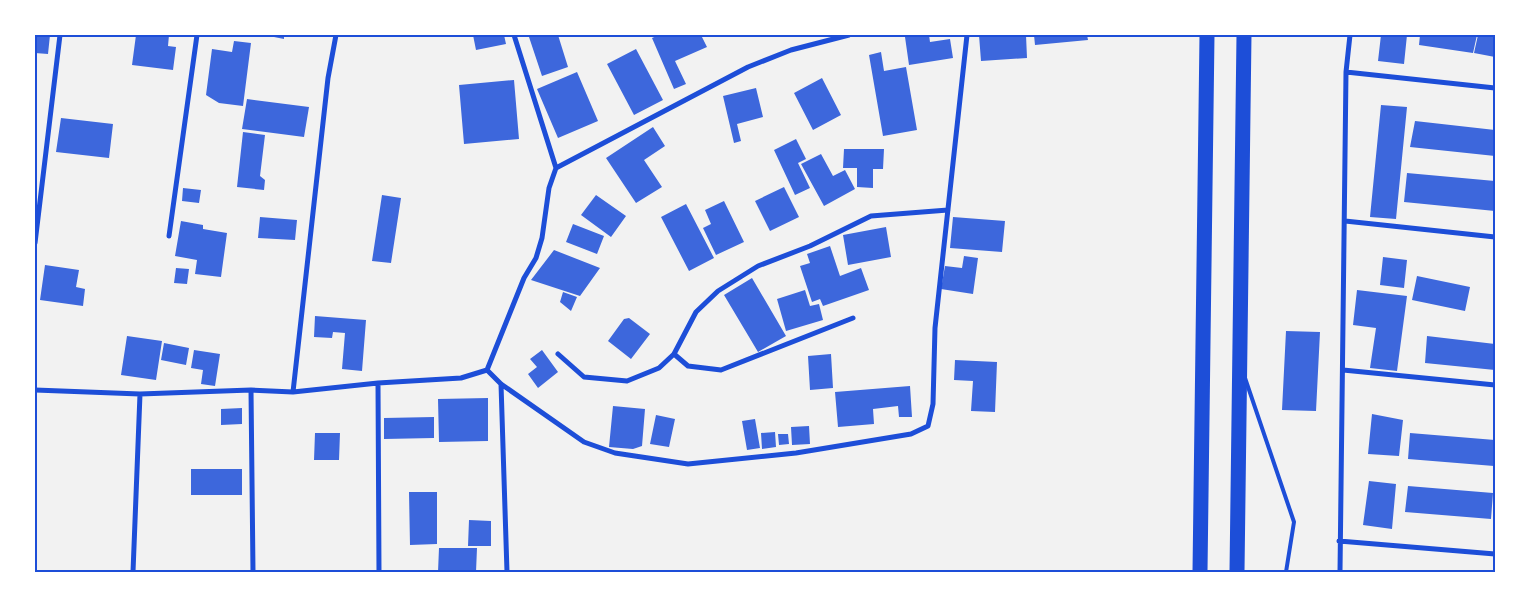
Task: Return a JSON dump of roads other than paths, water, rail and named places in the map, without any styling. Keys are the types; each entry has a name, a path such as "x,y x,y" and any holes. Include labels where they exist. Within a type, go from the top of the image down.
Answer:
{"highway":[{"path":"1200,572 1207,35"},
{"path":"1237,572 1244,35"}],"street":[{"path":"35,244 60,35"},
{"path":"169,236 197,35"},
{"path":"293,392 328,78 336,35"},
{"path":"487,370 524,278 536,258 542,238 549,188 556,168 514,35"},
{"path":"556,168 748,67 791,50 849,35"},
{"path":"487,370 501,384 584,442 615,453 688,464 796,453 912,434 928,426 933,404 935,328 967,35"},
{"path":"1340,572 1346,72 1350,35"},
{"path":"1346,72 1495,88"},
{"path":"558,354 584,377 627,380 659,368 674,354 696,312 718,291 758,266 810,246 871,216 948,210"},
{"path":"1345,221 1495,237"},
{"path":"674,354 688,366 721,370 853,318"},
{"path":"35,390 140,394 250,390 293,392 378,383 460,378 487,370"},
{"path":"1343,370 1495,385"},
{"path":"378,383 379,572"},
{"path":"501,384 507,572"},
{"path":"250,390 253,572"},
{"path":"133,572 140,394"},
{"path":"1339,541 1495,554"}],"lane":[{"path":"1240,361 1294,522 1286,572"}]}
